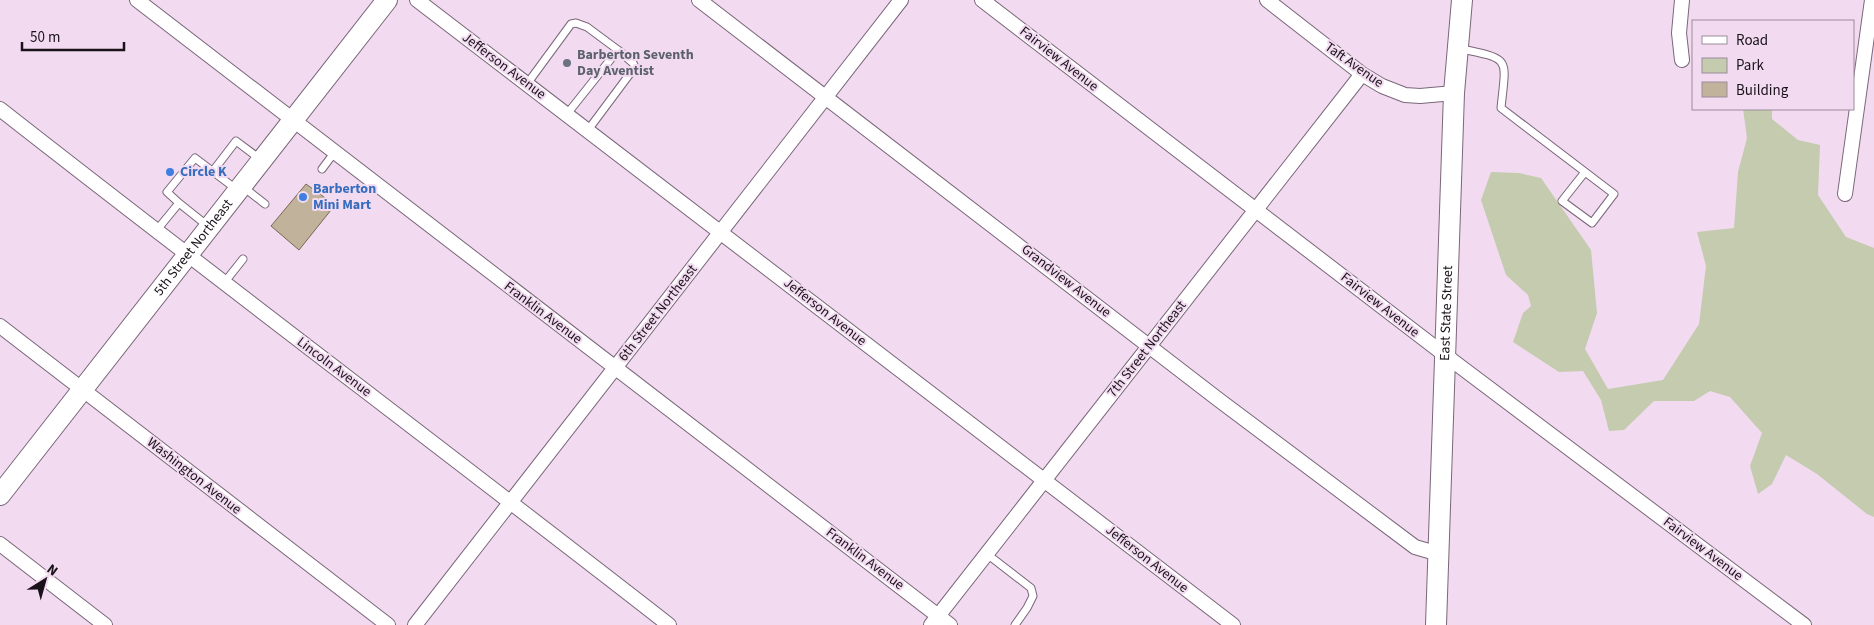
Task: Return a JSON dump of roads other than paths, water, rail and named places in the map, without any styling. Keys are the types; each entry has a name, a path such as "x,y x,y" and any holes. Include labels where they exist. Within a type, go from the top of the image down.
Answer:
{"main road":[{"name":"5th Street Northeast","path":"0,495 387,0"},
{"name":"East State Street","path":"1436,625 1454,93 1462,0"}],"street":[{"name":"Franklin Avenue","path":"137,0 615,368 935,620 950,625"},
{"name":"Jefferson Avenue","path":"417,0 1233,625"},
{"name":"Grandview Avenue","path":"699,0 1219,400 1415,547 1438,554"},
{"name":"6th Street Northeast","path":"415,625 901,0"},
{"name":"Fairview Avenue","path":"982,0 1445,355 1804,625"},
{"name":"Taft Avenue","path":"1267,0 1362,74 1382,86 1405,95 1420,96 1454,93"},
{"path":"1682,0 1678,33 1682,60"},
{"path":"1845,194 1872,0"},
{"name":"7th Street Northeast","path":"935,620 1362,74"},
{"name":"Lincoln Avenue","path":"0,109 187,256 511,502 669,625"},
{"name":"Washington Avenue","path":"0,326 388,625"},
{"path":"0,544 105,625"}],"lane":[{"path":"527,84 571,24 576,23 586,27 618,50 634,63 635,67 588,130"},
{"path":"1458,48 1492,55 1501,60 1505,69 1500,108 1585,172 1614,194 1592,223 1562,201 1585,172"},
{"path":"567,114 618,50"},
{"path":"213,170 236,141 262,161"},
{"path":"322,169 334,153"},
{"path":"209,227 167,192 195,158 265,204"},
{"path":"156,231 178,203"},
{"path":"224,284 243,259"},
{"path":"986,554 1031,588 1033,596 1028,608 1015,625"}],"place":[{"name":"Barberton Seventh Day Aventist","path":"567,63"},
{"name":"Circle K","path":"170,172"},
{"name":"Barberton Mini Mart","path":"303,197"}]}
